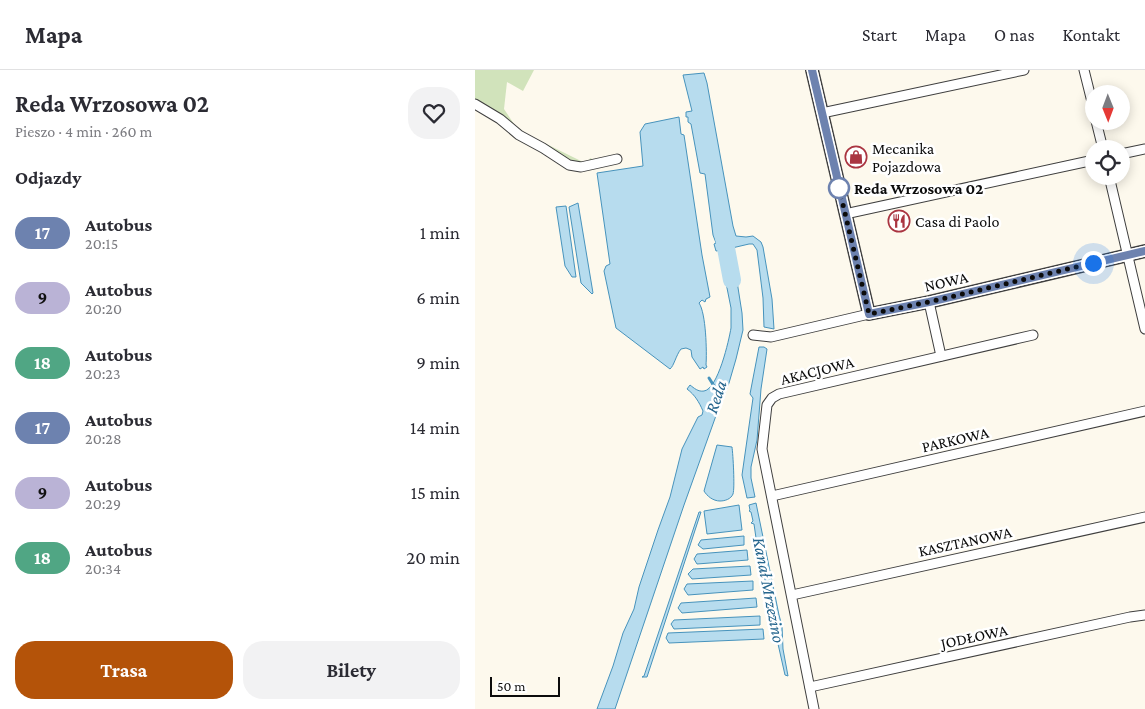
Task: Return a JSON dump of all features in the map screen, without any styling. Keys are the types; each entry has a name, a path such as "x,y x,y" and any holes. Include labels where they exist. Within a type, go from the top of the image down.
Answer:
{"street":[{"path":"812,70 869,314"},
{"path":"822,114 1024,70"},
{"path":"1084,70 1088,85"},
{"path":"475,104 500,119 519,135 569,165 581,167 617,159"},
{"path":"1130,152 1145,149"},
{"path":"845,214 1085,162"},
{"path":"1111,185 1145,329"},
{"name":"NOWA","path":"753,335 771,337 1145,251"},
{"path":"929,302 941,356"},
{"name":"AKACJOWA","path":"815,709 762,449 767,405 772,398 779,394 1033,335"},
{"name":"PARKOWA","path":"772,496 1145,411"},
{"name":"KASZTANOWA","path":"792,594 1145,517"},
{"name":"JODŁOWA","path":"810,687 1145,615"}],"green space":[{"path":"475,70 534,70 523,91 507,82 504,109 518,130 583,162 589,161 590,158 592,159 590,162 582,165 569,162 517,131 496,113 475,102"}],"water":[{"path":"704,73 733,226 736,236 753,236 761,242 763,247 772,299 774,329 764,327 763,298 757,250 753,244 716,251 714,244 716,243 713,235 705,174 700,173 691,124 688,122 688,117 686,117 686,112 692,111 683,75"},
{"path":"679,117 681,134 684,135 710,297 705,302 702,300 699,303 703,315 705,333 707,367 704,369 703,367 700,369 692,357 691,350 686,348 681,349 670,369 616,328 604,271 606,266 610,264 597,173 643,166 640,132 645,124"},
{"path":"578,203 592,294 581,283 569,207"},
{"path":"566,206 576,277 572,277 565,266 556,207"},
{"path":"733,256 743,330 729,383 684,505 615,709 597,709 623,633 634,609 639,587 670,497 682,449 698,417 702,415 703,411 698,402 687,389 690,385 700,391 709,388 714,382 725,353 731,328 731,308 721,258"},
{"path":"759,347 767,349 761,389 757,440 751,467 755,497 747,498 742,475 753,398 750,394"},
{"path":"717,445 732,447 734,491 732,496 722,501 713,499 704,491"},
{"name":"Kanał Mrzezino","path":"756,503 782,626 783,649 788,676 785,675 776,635 773,633 775,632 773,621 771,620 773,618 769,602 767,602 769,600 766,586 764,586 766,584 763,571 761,570 763,569 760,556 757,554 760,553 757,541 755,540 754,524 751,523 753,521 749,505"},
{"path":"739,505 742,530 707,534 704,511"},
{"path":"699,512 701,512 647,677 642,677 644,676"},
{"path":"744,536 744,545 703,549 698,545 701,540"},
{"path":"747,550 748,560 697,564 694,559 697,554"},
{"path":"750,566 751,575 692,579 688,574 693,569"},
{"path":"753,581 753,590 688,595 684,589 687,584"},
{"path":"756,598 757,607 682,613 678,608 681,603"},
{"path":"760,616 760,625 674,629 671,624 674,620"},
{"path":"763,629 764,639 669,643 666,638 668,633"}],"waterway":[{"name":"Reda","path":"722,227 732,280"},
{"path":"709,378 714,386"}],"bus line":[{"name":"17","path":"812,70 869,314 929,302 1145,251"}],"place":[{"name":"Mecanika Pojazdowa","path":"856,157"},
{"name":"Reda Wrzosowa 02","path":"839,188"},
{"name":"Casa di Paolo","path":"899,221"}],"route":[{"path":"839,188 869,314 929,302 1093,263"}]}
